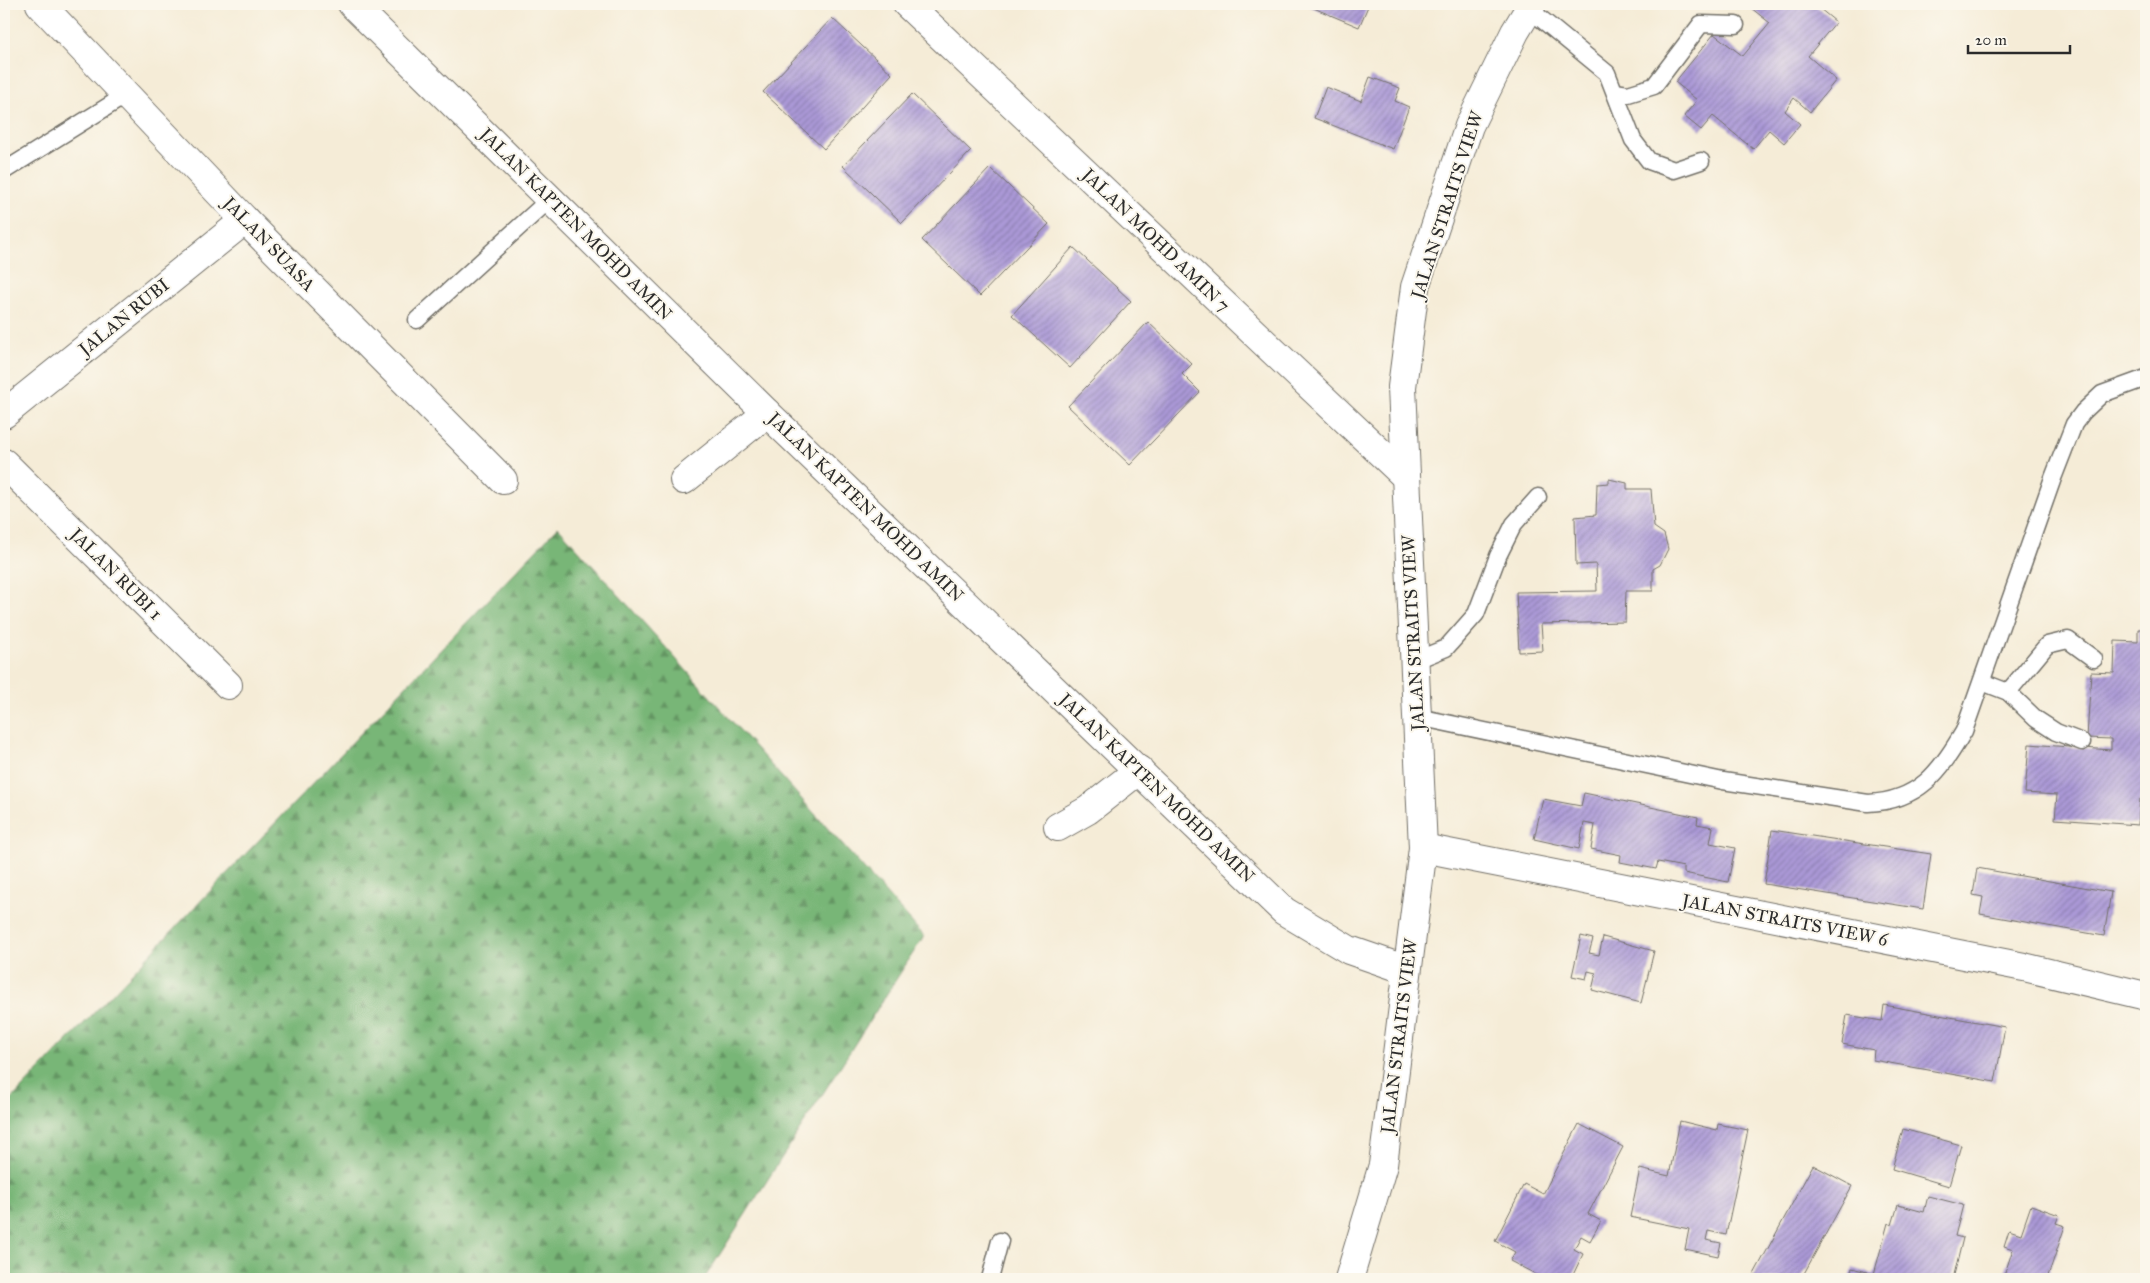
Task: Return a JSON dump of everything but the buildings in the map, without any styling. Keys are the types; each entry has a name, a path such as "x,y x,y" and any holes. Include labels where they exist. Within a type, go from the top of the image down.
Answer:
{"street":[{"name":"JALAN SUASA","path":"40,4 245,220 503,480"},
{"name":"JALAN KAPTEN MOHD AMIN","path":"352,4 767,412 1284,911 1349,950 1407,970"},
{"name":"JALAN MOHD AMIN 7","path":"907,4 1405,476"},
{"name":"JALAN STRAITS VIEW","path":"1349,1279 1383,1165 1423,848 1402,387 1415,287 1469,126 1528,5"},
{"name":"JALAN RUBI","path":"4,414 245,220"},
{"path":"684,480 767,412"},
{"name":"JALAN RUBI 1","path":"4,463 228,685"},
{"path":"1058,828 1088,810 1139,770"},
{"name":"JALAN STRAITS VIEW 6","path":"1423,848 2014,965 2146,996"}],"lane":[{"path":"1528,5 1607,74 1633,140 1649,161 1674,170 1701,162"},
{"path":"1615,92 1628,94 1654,86 1701,24 1736,25"},
{"path":"4,171 126,95"},
{"path":"417,320 551,198"},
{"path":"1418,718 1722,781 1868,803 1888,802 1919,789 1943,766 1964,731 2053,478 2074,424 2083,412 2102,394 2146,378"},
{"path":"1414,661 1446,648 1476,614 1498,556 1514,524 1538,497"},
{"path":"2008,692 2047,645 2057,641 2068,640 2094,659"},
{"path":"1982,682 2008,692 2056,732 2082,742"},
{"path":"990,1279 1000,1241"}],"green space":[{"path":"558,527 924,936 704,1279 4,1279 4,1107"}]}
